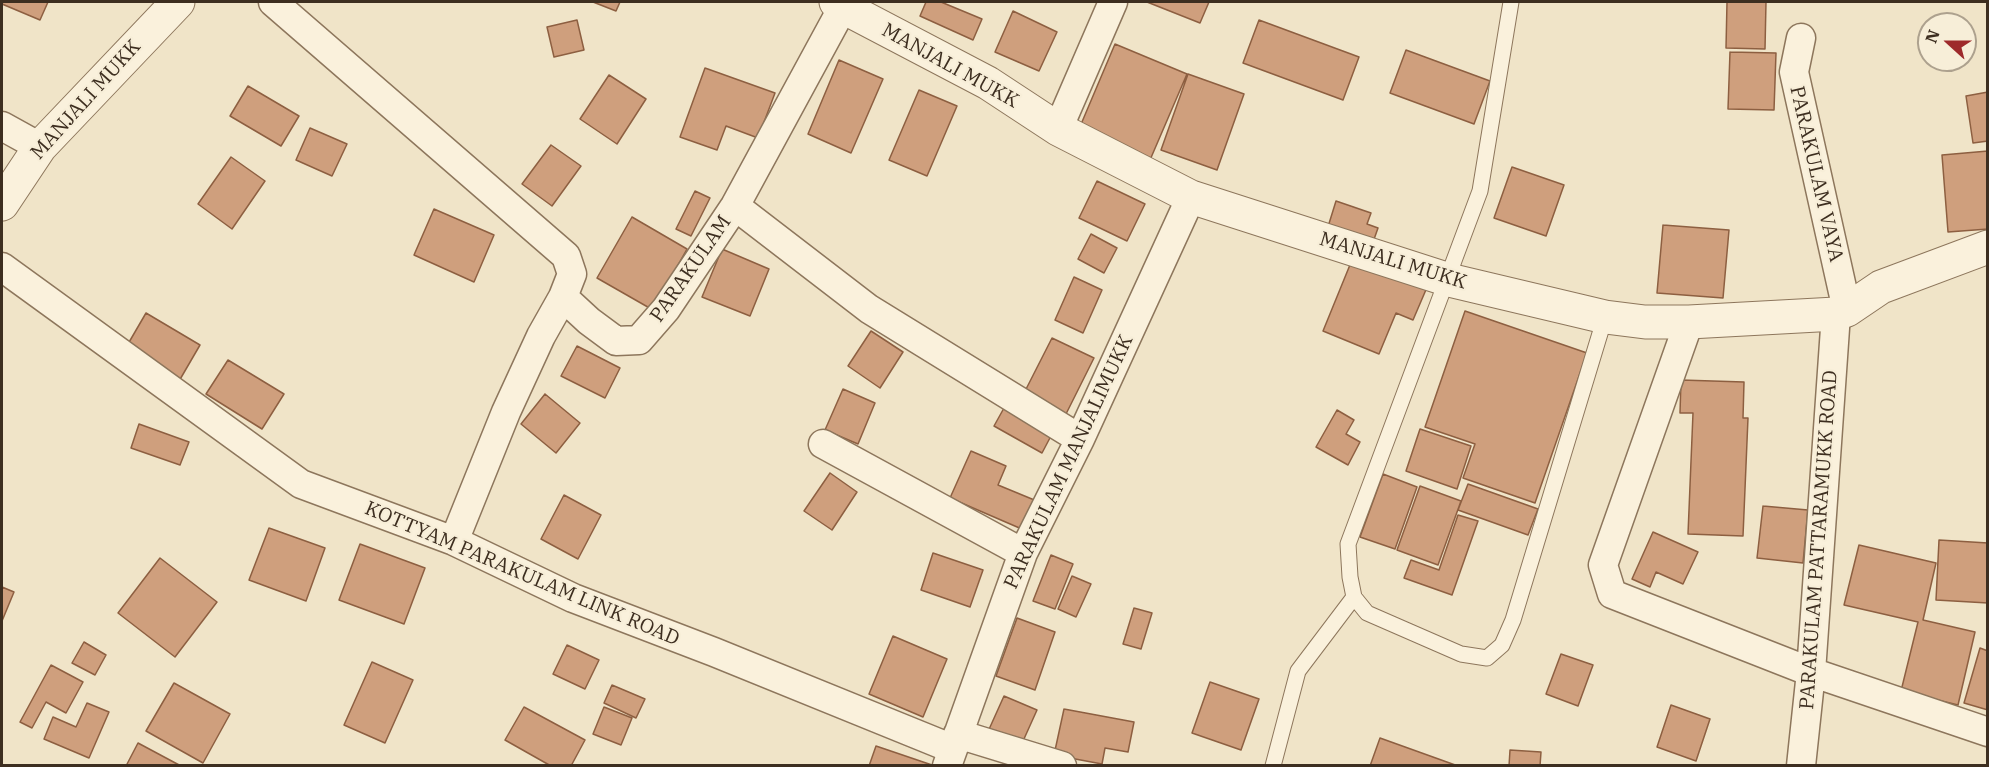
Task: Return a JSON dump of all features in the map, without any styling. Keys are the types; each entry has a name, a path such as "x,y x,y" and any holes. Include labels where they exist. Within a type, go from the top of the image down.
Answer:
{"street":[{"name":"MANJALI MUKK","path":"2,204 40,147 178,2"},
{"path":"273,2 567,256 572,274 563,297 506,412 454,541"},
{"path":"1058,129 1113,2"},
{"name":"MANJALI MUKK","path":"839,4 988,83 1058,129 1191,197 1449,280 1605,317 1645,322 1689,322 1841,312"},
{"name":"PARAKULAM","path":"563,297 589,321 616,341 639,340 666,309 735,206 839,4"},
{"name":"PARAKULAM VAYA","path":"1801,38 1794,72 1841,312"},
{"path":"2,126 40,147"},
{"name":"PARAKULAM MANJALIMUKK","path":"952,749 1023,553 1080,439 1191,197"},
{"path":"735,206 869,309 1080,439"},
{"path":"1841,312 1881,287 1988,247"},
{"name":"KOTTYAM PARAKULAM LINK ROAD","path":"2,267 301,484 454,541 573,598 714,652 952,749 1062,765"},
{"name":"PARAKULAM PATTARAMUKK ROAD","path":"1801,765 1841,312"},
{"path":"1689,322 1603,565 1612,594 1811,672 1988,732"},
{"path":"823,444 1023,553"}],"lane":[{"path":"1511,2 1480,191 1449,280 1348,544 1354,597 1367,613 1461,654 1486,658 1502,645 1513,620 1605,317"},
{"path":"1273,765 1298,671 1354,597"}],"building":[{"path":"2,2 48,2 40,20 2,4"},
{"path":"593,2 620,2 616,11"},
{"path":"926,2 941,2 982,19 973,40 920,16"},
{"path":"1147,2 1209,2 1200,23"},
{"path":"1727,2 1766,2 1765,49 1726,48"},
{"path":"1013,11 1057,32 1039,71 995,52"},
{"path":"577,20 584,50 554,57 547,27"},
{"path":"1259,20 1359,57 1343,100 1243,63"},
{"path":"1115,44 1187,74 1150,160 1079,129"},
{"path":"1406,50 1490,81 1474,124 1390,93"},
{"path":"1730,52 1776,53 1774,110 1728,109"},
{"path":"839,60 883,79 851,153 808,134"},
{"path":"705,68 775,93 758,138 726,126 717,150 680,137"},
{"path":"1188,74 1244,94 1217,170 1161,150"},
{"path":"609,75 646,99 617,144 580,119"},
{"path":"248,86 299,116 281,146 230,116"},
{"path":"919,90 957,106 927,176 889,160"},
{"path":"1988,92 1988,141 1973,143 1966,96"},
{"path":"310,128 347,144 332,176 296,160"},
{"path":"551,145 581,166 552,206 522,184"},
{"path":"1988,151 1988,229 1948,232 1942,155"},
{"path":"231,157 265,181 232,229 198,204"},
{"path":"1512,167 1564,185 1546,236 1494,218"},
{"path":"1097,181 1145,204 1127,241 1079,218"},
{"path":"695,191 710,198 691,236 676,229"},
{"path":"1336,201 1371,213 1367,224 1378,228 1372,245 1327,230"},
{"path":"434,209 494,235 474,282 414,255"},
{"path":"632,217 687,249 653,310 597,278"},
{"path":"1663,225 1729,230 1723,298 1657,293"},
{"path":"1091,234 1117,248 1104,273 1078,259"},
{"path":"722,249 769,269 750,316 702,297"},
{"path":"1354,255 1428,285 1413,320 1396,313 1379,354 1323,331"},
{"path":"1074,277 1102,290 1083,333 1055,320"},
{"path":"1465,311 1587,353 1535,503 1463,478 1475,444 1425,427"},
{"path":"146,313 200,345 175,388 121,356"},
{"path":"871,331 903,352 880,388 848,366"},
{"path":"1052,338 1094,358 1063,420 1021,399"},
{"path":"577,346 620,368 605,398 561,376"},
{"path":"228,360 284,394 262,429 206,394"},
{"path":"1681,380 1744,382 1743,418 1748,418 1743,536 1688,534 1693,413 1680,413"},
{"path":"843,389 875,403 858,444 825,430"},
{"path":"545,394 580,423 556,453 521,424"},
{"path":"1004,408 1052,434 1042,453 994,426"},
{"path":"1337,410 1354,420 1346,434 1360,442 1348,465 1316,447"},
{"path":"139,424 189,442 180,465 131,448"},
{"path":"1420,429 1471,446 1457,489 1406,471"},
{"path":"971,451 1006,466 998,485 1044,504 1031,533 950,498"},
{"path":"830,473 857,492 832,530 804,511"},
{"path":"1383,474 1417,487 1395,549 1360,537"},
{"path":"1468,484 1538,509 1528,535 1458,510"},
{"path":"1420,486 1461,501 1438,565 1397,550"},
{"path":"564,495 601,515 578,559 541,539"},
{"path":"1763,506 1808,510 1803,563 1757,558"},
{"path":"1458,515 1478,521 1452,595 1404,578 1411,560 1439,570"},
{"path":"269,528 325,548 306,601 249,580"},
{"path":"1653,532 1698,552 1683,584 1656,572 1650,587 1632,579"},
{"path":"1939,540 1988,543 1988,603 1936,600"},
{"path":"360,544 425,568 404,624 339,600"},
{"path":"1859,545 1936,563 1923,620 1975,632 1958,705 1901,691 1918,622 1844,605"},
{"path":"933,553 983,570 970,607 921,590"},
{"path":"1051,555 1073,564 1055,609 1033,601"},
{"path":"160,558 217,602 175,657 118,613"},
{"path":"1072,576 1091,584 1076,617 1058,609"},
{"path":"2,587 14,592 2,621"},
{"path":"1134,608 1152,613 1141,649 1123,644"},
{"path":"1017,618 1055,632 1035,690 996,676"},
{"path":"893,636 947,659 923,717 869,694"},
{"path":"84,642 106,655 95,675 72,663"},
{"path":"567,645 599,660 585,689 553,674"},
{"path":"1980,648 1988,651 1988,710 1964,703"},
{"path":"1561,654 1593,665 1578,706 1546,694"},
{"path":"372,662 413,680 385,743 344,725"},
{"path":"51,665 83,682 66,713 46,702 32,728 20,722"},
{"path":"1210,682 1259,699 1241,750 1192,733"},
{"path":"174,683 230,714 203,763 146,731"},
{"path":"612,685 645,699 636,718 604,703"},
{"path":"1004,696 1037,710 1019,750 986,736"},
{"path":"87,703 109,712 89,758 44,739 53,717 76,727"},
{"path":"1671,705 1710,719 1696,761 1657,747"},
{"path":"524,707 585,740 571,766 551,766 505,740"},
{"path":"604,707 632,718 621,745 593,734"},
{"path":"1064,709 1134,722 1128,752 1105,748 1102,764 1054,755"},
{"path":"1380,738 1458,766 1370,766"},
{"path":"138,743 181,766 126,766"},
{"path":"876,746 932,765 932,766 869,766"},
{"path":"1510,750 1541,752 1540,766 1509,766"}]}
